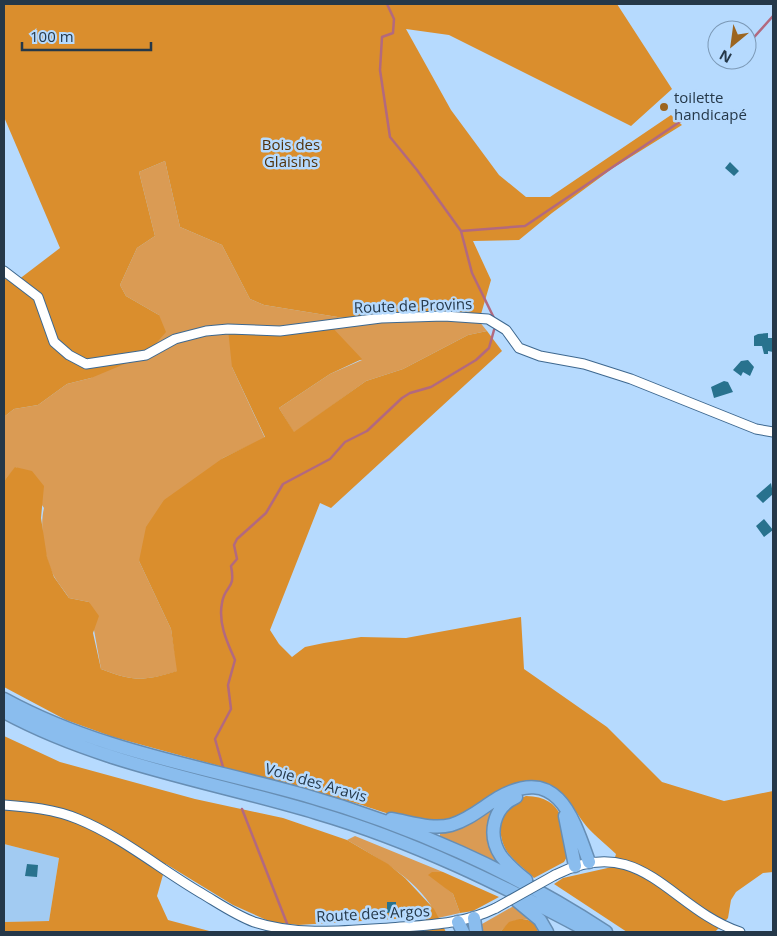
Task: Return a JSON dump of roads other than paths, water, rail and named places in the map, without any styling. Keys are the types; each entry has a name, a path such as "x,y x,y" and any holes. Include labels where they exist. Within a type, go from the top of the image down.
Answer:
{"highway":[{"name":"Voie des Aravis","path":"4,699 53,723 114,746 306,796 367,815 476,861 554,901 606,932"},
{"name":"Voie des Aravis","path":"4,712 47,734 112,758 320,814 390,837 484,877 590,932"},
{"path":"367,815 426,825 447,826 467,818 515,790 539,788 556,796 569,810 589,862"},
{"path":"554,901 513,869 498,851 493,831 496,818 503,806 511,799 526,794 542,796 555,804 564,815 568,826 575,866"},
{"path":"484,877 532,912 540,920 547,932"},
{"path":"474,918 476,932"}],"street":[{"name":"Route de Provins","path":"4,272 18,280 38,297 54,342 69,355 86,364 146,355 175,339 206,331 228,329 280,331 381,318 444,316 488,319 506,330 519,348 526,351 540,356 584,364 631,379 748,426 773,432"},
{"name":"Route des Argos","path":"4,805 36,808 78,819 108,834 226,908 253,921 299,932 461,927 474,918 575,866 589,862 613,861 636,868 662,882 706,916 740,932"}],"waterway":[{"path":"387,4 394,19 393,33 382,37 380,70 390,137 417,170 461,231 472,273 494,318"},
{"path":"757,34 773,16"},
{"path":"461,231 525,226 681,121"},
{"path":"223,767 215,739 231,709 228,685 235,660 224,632 221,610 223,597 232,580 231,566 237,559 234,545 237,539 266,513 283,484 330,459 345,442 367,431 402,398 410,393 431,387 476,360 489,348 494,330"},
{"path":"242,809 288,926"}],"place":[{"name":"toilette handicapé","path":"664,107"}],"park label":[{"name":"Bois des Glaisins","path":"291,154"}]}
